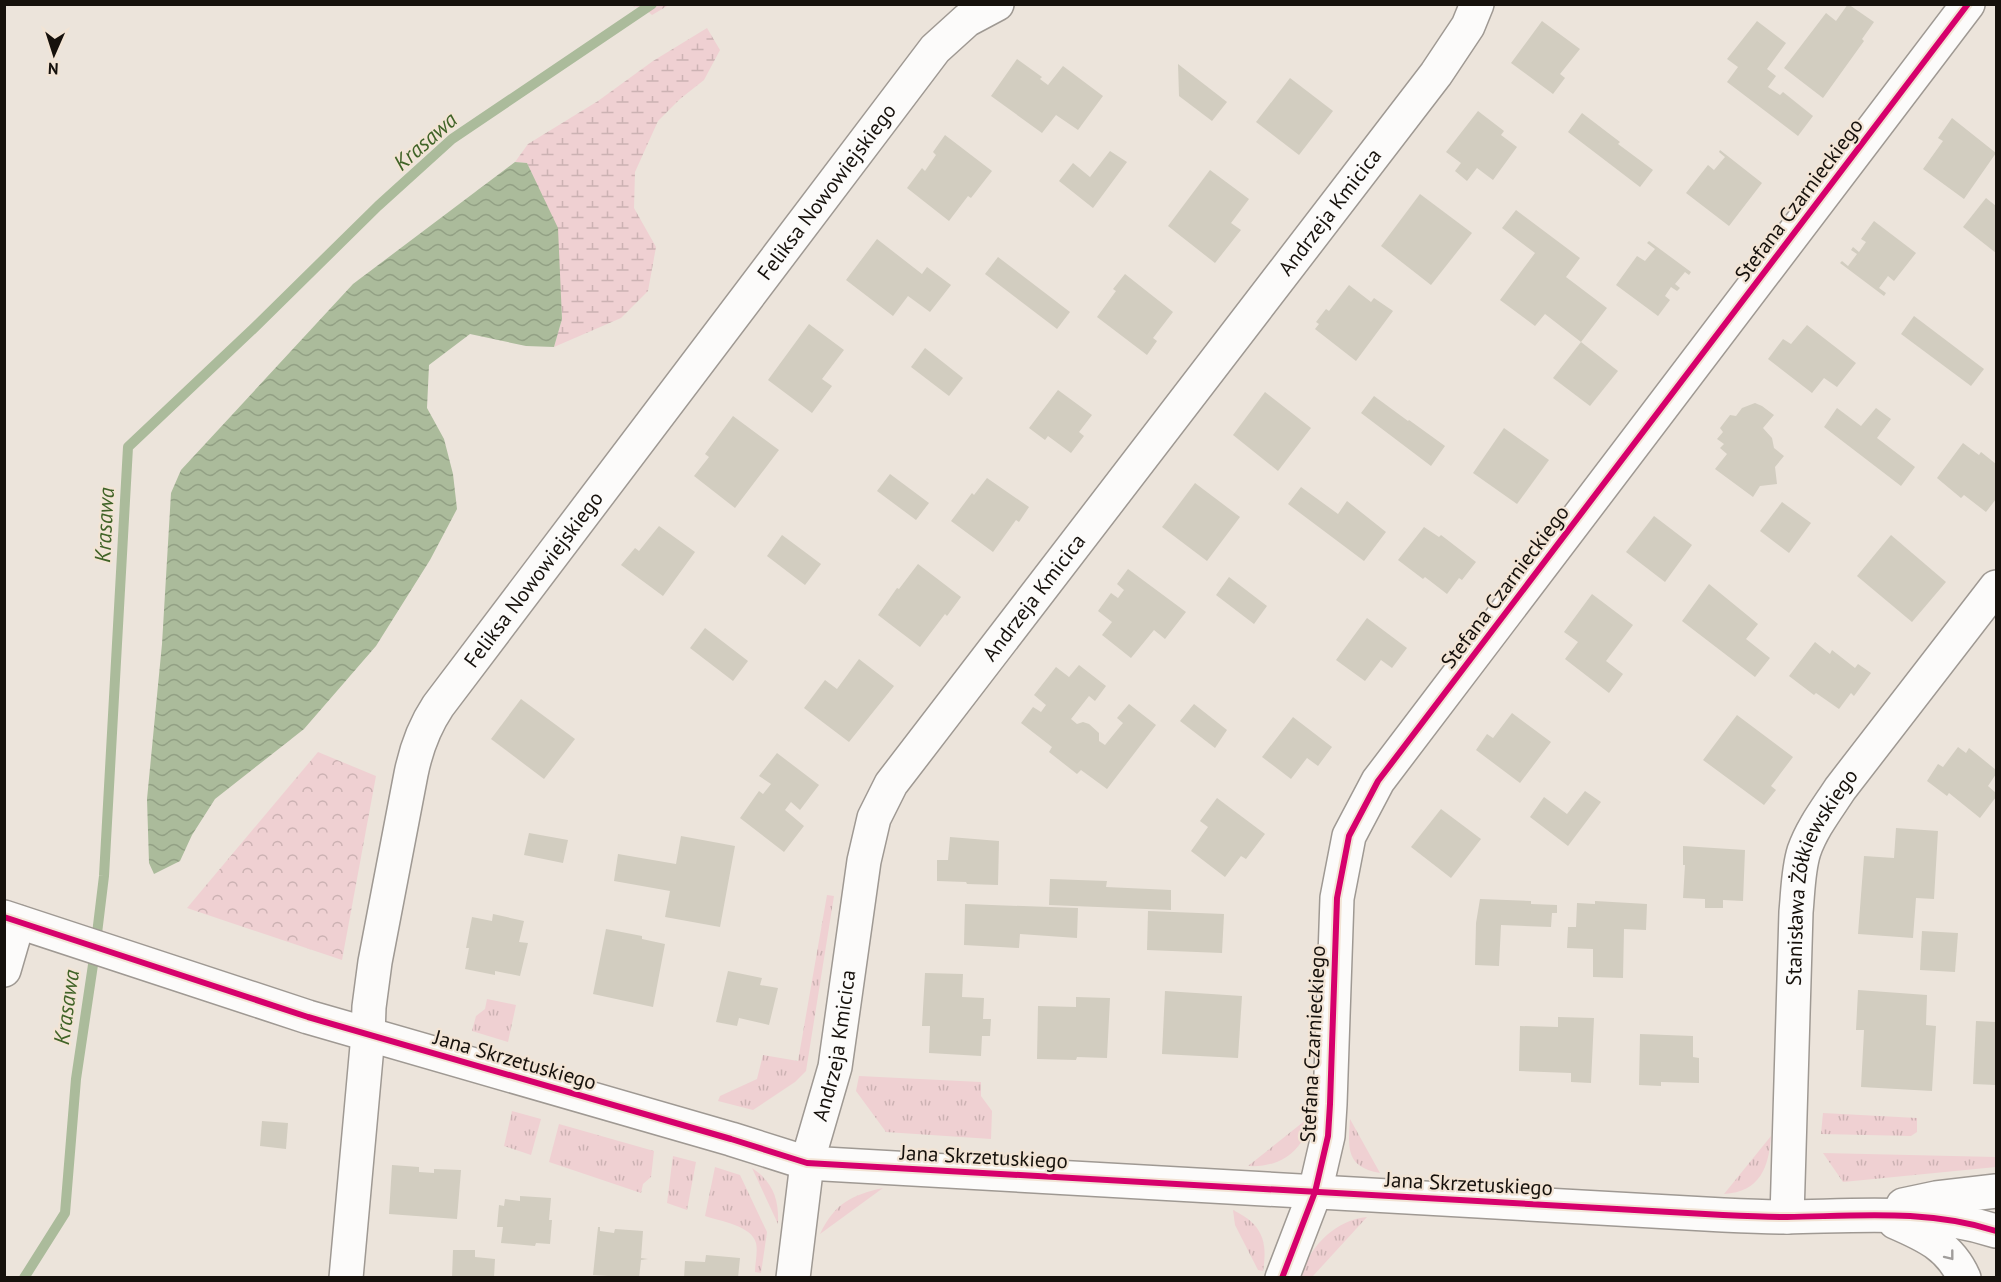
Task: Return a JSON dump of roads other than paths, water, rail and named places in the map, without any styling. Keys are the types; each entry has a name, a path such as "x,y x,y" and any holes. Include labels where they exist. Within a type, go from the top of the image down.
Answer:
{"street":[{"name":"Feliksa Nowowiejskiego","path":"346,1278 369,1007 375,962 415,755 427,724 438,706 935,49 967,20 997,4"},
{"name":"Andrzeja Kmicica","path":"793,1278 807,1163 835,1067 864,861 874,818 891,784 1436,74 1468,26 1477,4"},
{"name":"Stefana Czarnieckiego","path":"1282,1278 1315,1192 1328,1136 1337,898 1348,836 1378,781 1968,4"},
{"name":"Stanisława Żółkiewskiego","path":"1787,1217 1796,912 1804,851 1818,822 1840,789 1996,587"},
{"name":"Jana Skrzetuskiego","path":"11,919 308,1017 807,1163 1723,1215 1787,1217 1902,1215 1947,1220 1996,1231"},
{"path":"4,970 11,919"},
{"name":"Jana Skrzetuskiego","path":"1861,1214 1936,1198 1996,1191"},
{"name":"Jana Skrzetuskiego","path":"1861,1214 1895,1222 1921,1233 1945,1249 1964,1278"}],"water":[{"path":"515,162 527,163 558,228 562,319 554,347 526,346 470,334 429,365 427,408 444,439 453,474 457,509 430,560 376,646 304,729 215,799 192,835 180,861 154,874 149,863 147,799 162,644 171,493 181,470 353,284"}],"waterway":[{"name":"Krasawa","path":"24,1278 65,1213 76,1079 104,876 128,447 378,206 452,139 652,4"}]}
